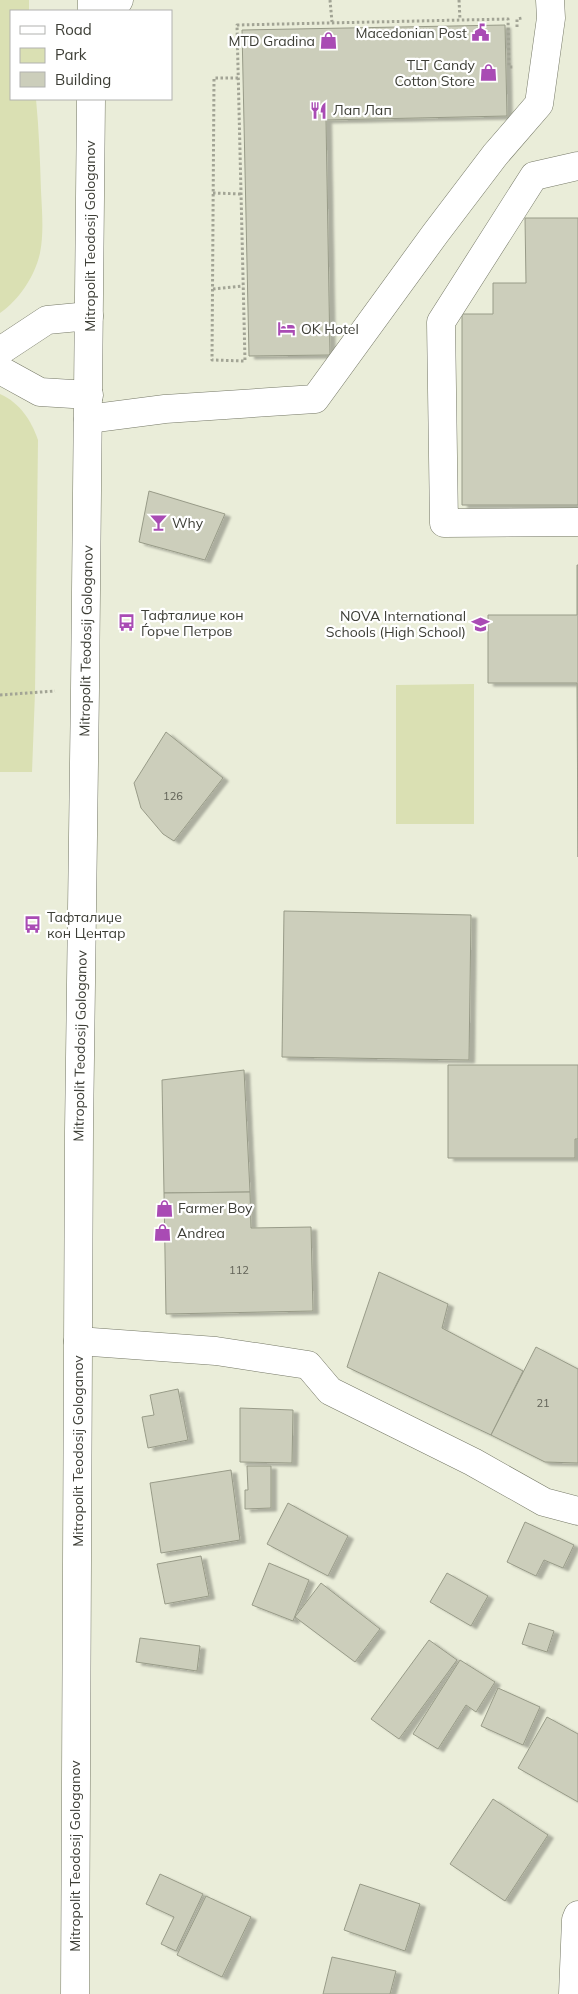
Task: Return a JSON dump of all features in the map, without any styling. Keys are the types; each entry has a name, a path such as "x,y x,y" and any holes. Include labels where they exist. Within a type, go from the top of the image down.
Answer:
{"street":[{"path":"0,370 40,392 88,407 165,409 315,399 465,195 539,104 550,18 550,0"},
{"name":"Mitropolit Teodosij Gologanov","path":"75,1994 79,1141 86,689 91,100"},
{"path":"578,166 534,176 441,322 444,523 578,522"},
{"path":"0,351 47,320 89,316"},
{"path":"78,1341 216,1351 308,1365 330,1392 473,1462 544,1502 578,1510"},
{"path":"573,1994 576,1920 578,1916"}],"path":[{"path":"330,0 332,22"},
{"path":"459,0 460,20"},
{"path":"238,78 214,78 212,360 245,361 237,25 508,19 509,67 518,67"},
{"path":"213,193 240,194"},
{"path":"213,288 243,286"},
{"path":"0,695 86,689"}],"green space":[{"path":"0,0 29,0 29,10 10,10 10,100 36,100 42,238 38,262 30,279 14,301 0,313"},
{"path":"0,394 13,402 24,413 38,440 35,692 32,772 0,772"},
{"path":"474,684 474,824 396,824 396,685"}],"building":[{"path":"505,25 507,116 326,120 330,355 249,356 242,30"},
{"path":"525,218 578,218 578,505 462,505 462,314 493,314 493,283 526,283"},
{"path":"149,491 225,514 205,560 139,542"},
{"path":"577,565 578,857 577,683 488,683 488,615 577,615"},
{"path":"166,732 223,778 174,841 163,834 141,808 134,783"},
{"path":"284,911 471,915 469,1060 282,1057"},
{"path":"448,1065 578,1065 578,1139 575,1139 575,1158 448,1158"},
{"path":"244,1070 250,1192 164,1193 162,1080"},
{"path":"250,1192 251,1228 311,1227 313,1311 166,1314 164,1193"},
{"path":"379,1272 448,1304 442,1328 523,1371 491,1435 347,1367"},
{"path":"536,1347 578,1369 578,1463 545,1462 491,1435"},
{"path":"178,1389 188,1440 148,1448 142,1417 154,1415 150,1395"},
{"path":"240,1408 293,1410 292,1463 240,1462"},
{"path":"247,1466 271,1466 271,1508 245,1509 245,1490 248,1490"},
{"path":"231,1470 240,1540 161,1553 150,1483"},
{"path":"288,1503 348,1536 328,1576 267,1544"},
{"path":"525,1522 574,1545 563,1568 544,1560 536,1576 507,1562"},
{"path":"201,1556 209,1596 165,1604 157,1564"},
{"path":"269,1563 309,1580 293,1621 252,1605"},
{"path":"447,1573 488,1596 471,1626 430,1602"},
{"path":"321,1583 380,1629 355,1662 295,1617"},
{"path":"529,1623 554,1631 547,1652 522,1644"},
{"path":"140,1638 200,1646 197,1671 136,1662"},
{"path":"429,1640 457,1660 399,1739 371,1719"},
{"path":"460,1660 495,1682 476,1712 466,1705 438,1749 413,1734"},
{"path":"498,1688 540,1707 523,1745 481,1726"},
{"path":"547,1717 578,1734 578,1802 518,1768"},
{"path":"493,1799 548,1835 505,1901 450,1864"},
{"path":"160,1874 203,1894 176,1951 161,1944 174,1917 146,1904"},
{"path":"360,1884 420,1904 405,1951 344,1930"},
{"path":"206,1896 251,1917 222,1977 177,1955"},
{"path":"332,1957 396,1971 390,1994 323,1994"}],"place":[{"name":"Macedonian Post","path":"481,33"},
{"name":"MTD Gradina","path":"329,41"},
{"name":"TLT Candy Cotton Store","path":"489,73"},
{"name":"Лап Лап","path":"319,110"},
{"name":"OK Hotel","path":"287,329"},
{"name":"Why","path":"158,523"},
{"name":"Тафталиџе кон Ѓорче Петров","path":"127,623"},
{"name":"NOVA International Schools (High School)","path":"480,624"},
{"name":"Тафталиџе кон Центар","path":"33,925"},
{"name":"Farmer Boy","path":"164,1208"},
{"name":"Andrea","path":"163,1233"}]}
